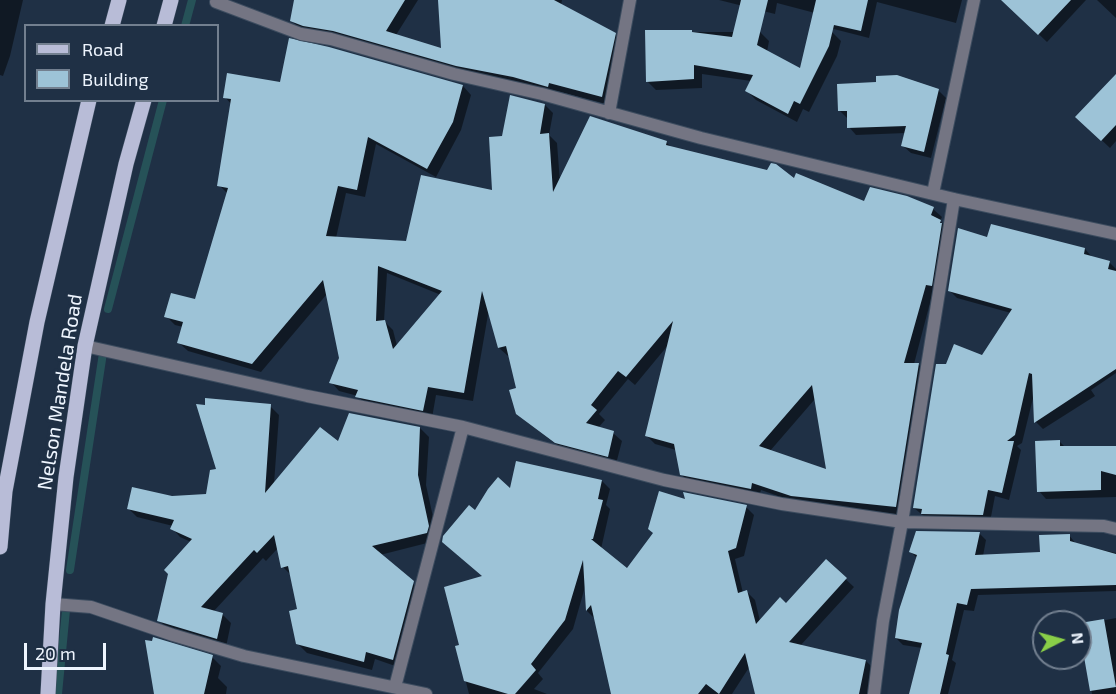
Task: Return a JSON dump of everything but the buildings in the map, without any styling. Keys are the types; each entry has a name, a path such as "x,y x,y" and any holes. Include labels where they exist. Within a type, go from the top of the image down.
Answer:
{"main road":[{"path":"112,24 119,0"},
{"path":"165,24 171,0"},
{"name":"Nelson Mandela Road","path":"0,547 5,491 37,322 88,102"},
{"name":"Nelson Mandela Road","path":"48,694 53,604 66,477 85,346 126,164 143,102"}],"street":[{"path":"609,113 630,0"},
{"path":"933,193 974,0"},
{"path":"216,2 301,34 331,39 454,74 543,94 701,138 954,199 1116,234"},
{"path":"874,694 883,621 902,522 954,199"},
{"path":"85,346 307,396 463,427 664,480 783,504 902,522 1104,526 1116,529"},
{"path":"395,687 463,427"},
{"path":"53,604 91,607 244,656 426,694"}],"waterway":[{"path":"186,24 192,0"},
{"path":"108,309 162,102"},
{"path":"70,570 103,353"},
{"path":"58,694 66,610"}]}
